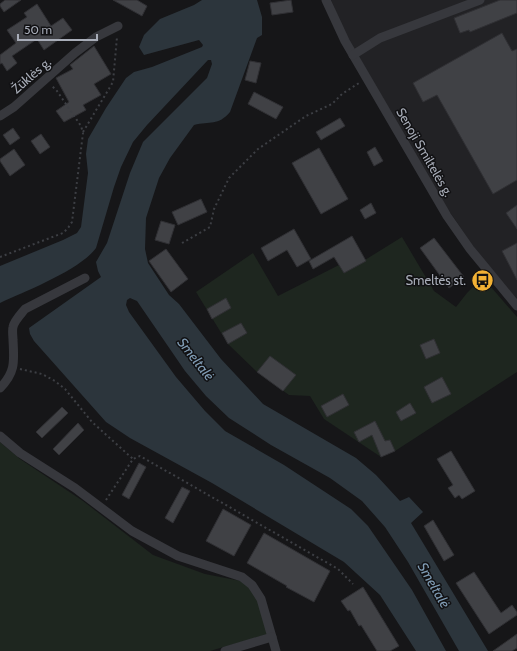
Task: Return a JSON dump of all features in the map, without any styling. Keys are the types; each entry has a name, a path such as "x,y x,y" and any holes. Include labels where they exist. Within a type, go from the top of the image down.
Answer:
{"street":[{"name":"Senoji Smiltelės g.","path":"326,0 353,55 456,230 488,272 517,306"},
{"path":"353,55 380,38 480,0"},
{"name":"Žūklės g.","path":"0,116 14,107 75,53 96,37 118,26"},
{"path":"0,388 7,381 13,368 14,359 12,328 18,317 25,309 84,278"},
{"path":"0,436 20,454 76,488 132,531 178,556 242,577 252,585 261,599 276,651"},
{"path":"225,651 272,637"}],"path":[{"path":"83,133 113,82 118,26"},
{"path":"182,243 210,227 214,209 229,178 258,149 306,116 332,104 342,94 367,78"},
{"path":"0,257 63,233 72,222 83,133 81,126 57,91 46,80"},
{"path":"13,368 42,374 55,381 65,389 92,422 133,458"},
{"path":"101,507 133,458 140,456 338,569 353,584"}],"shaded area":[{"path":"331,0 517,0 517,299 477,252 439,196 346,35"},
{"path":"402,237 434,291 456,307 476,284 485,283 491,287 517,317 517,372 395,451 381,457 324,419 310,396 289,395 257,372 228,344 196,292 253,253 278,296 339,265 344,273"},
{"path":"0,442 20,459 83,501 153,555 205,574 246,582 258,599 268,634 210,651 0,651"}],"water":[{"name":"Smeltalė","path":"202,0 257,0 262,17 262,35 257,38 230,112 218,121 194,125 170,158 159,178 146,218 145,249 148,263 169,295 179,304 221,359 263,404 356,458 376,475 400,501 409,497 423,512 411,523 488,651 459,651 408,562 385,527 362,501 330,478 271,445 229,418 206,396 185,371 137,301 130,298 127,300 126,305 129,312 176,377 205,411 225,431 284,465 351,509 368,526 412,590 446,651 416,651 380,595 344,562 212,483 130,438 106,422 34,341 30,334 29,328 101,277 96,262 107,243 130,173 143,142 207,78 212,64 211,60 208,60 133,142 121,167 114,187 96,248 78,264 65,272 0,303 0,266 63,240 77,233 81,227 88,173 86,154 88,139 126,78 134,72 152,67 202,47 203,45 199,40 144,55 139,47 144,35 160,19 194,5"}],"building":[{"path":"5,0 21,0 4,12 0,4"},
{"path":"113,0 137,0 147,6 142,16"},
{"path":"291,0 293,12 272,15 270,3"},
{"path":"500,0 517,0 517,13 470,32 469,30 460,33 454,18"},
{"path":"37,4 51,26 63,18 72,30 44,50 37,39 12,56 17,63 7,71 2,63 0,64 0,55 16,43 7,30 27,17 24,13"},
{"path":"502,33 512,51 517,49 517,180 493,194 437,95 423,102 413,83"},
{"path":"94,46 111,74 94,84 101,95 83,105 86,110 64,122 56,111 69,102 56,78 73,69 70,65"},
{"path":"250,61 261,63 256,83 245,80"},
{"path":"254,92 283,107 276,119 248,104"},
{"path":"340,118 345,126 321,140 316,132"},
{"path":"13,128 20,138 10,145 3,135"},
{"path":"41,134 50,147 40,154 31,141"},
{"path":"375,147 383,161 374,166 367,152"},
{"path":"319,148 348,199 321,214 292,163"},
{"path":"14,149 25,165 10,176 0,159"},
{"path":"201,199 207,212 178,225 172,212"},
{"path":"371,203 376,213 365,219 360,210"},
{"path":"517,205 517,229 506,213"},
{"path":"161,221 175,225 169,244 155,240"},
{"path":"294,229 311,259 297,267 287,250 268,261 261,248"},
{"path":"352,236 366,261 344,273 334,257 313,269 309,261"},
{"path":"434,238 464,277 449,288 420,248"},
{"path":"517,243 517,280 502,251"},
{"path":"166,249 188,279 171,292 149,261"},
{"path":"226,298 231,308 212,319 207,309"},
{"path":"241,323 247,333 228,344 222,333"},
{"path":"434,339 440,353 426,359 420,345"},
{"path":"270,356 296,375 283,391 257,372"},
{"path":"442,377 451,394 432,403 424,387"},
{"path":"343,394 349,405 327,417 321,406"},
{"path":"410,403 416,413 401,421 396,412"},
{"path":"62,407 68,413 42,438 36,432"},
{"path":"375,421 385,441 390,440 395,451 381,457 372,435 359,442 354,432"},
{"path":"78,423 84,430 59,455 53,449"},
{"path":"451,451 475,491 462,499 459,495 455,498 448,488 453,485 437,459"},
{"path":"139,463 146,467 129,499 122,495"},
{"path":"182,487 190,491 173,523 165,518"},
{"path":"223,509 251,525 234,556 206,541"},
{"path":"433,520 454,555 444,561 424,526"},
{"path":"264,533 330,571 314,602 247,563"},
{"path":"474,572 501,613 512,605 517,612 517,615 489,634 456,583"},
{"path":"363,587 399,646 390,651 377,651 361,625 359,626 350,610 348,611 341,601"},
{"path":"517,634 517,648 512,651 493,651"}],"place":[{"name":"Smeltės st.","path":"482,280"}]}
